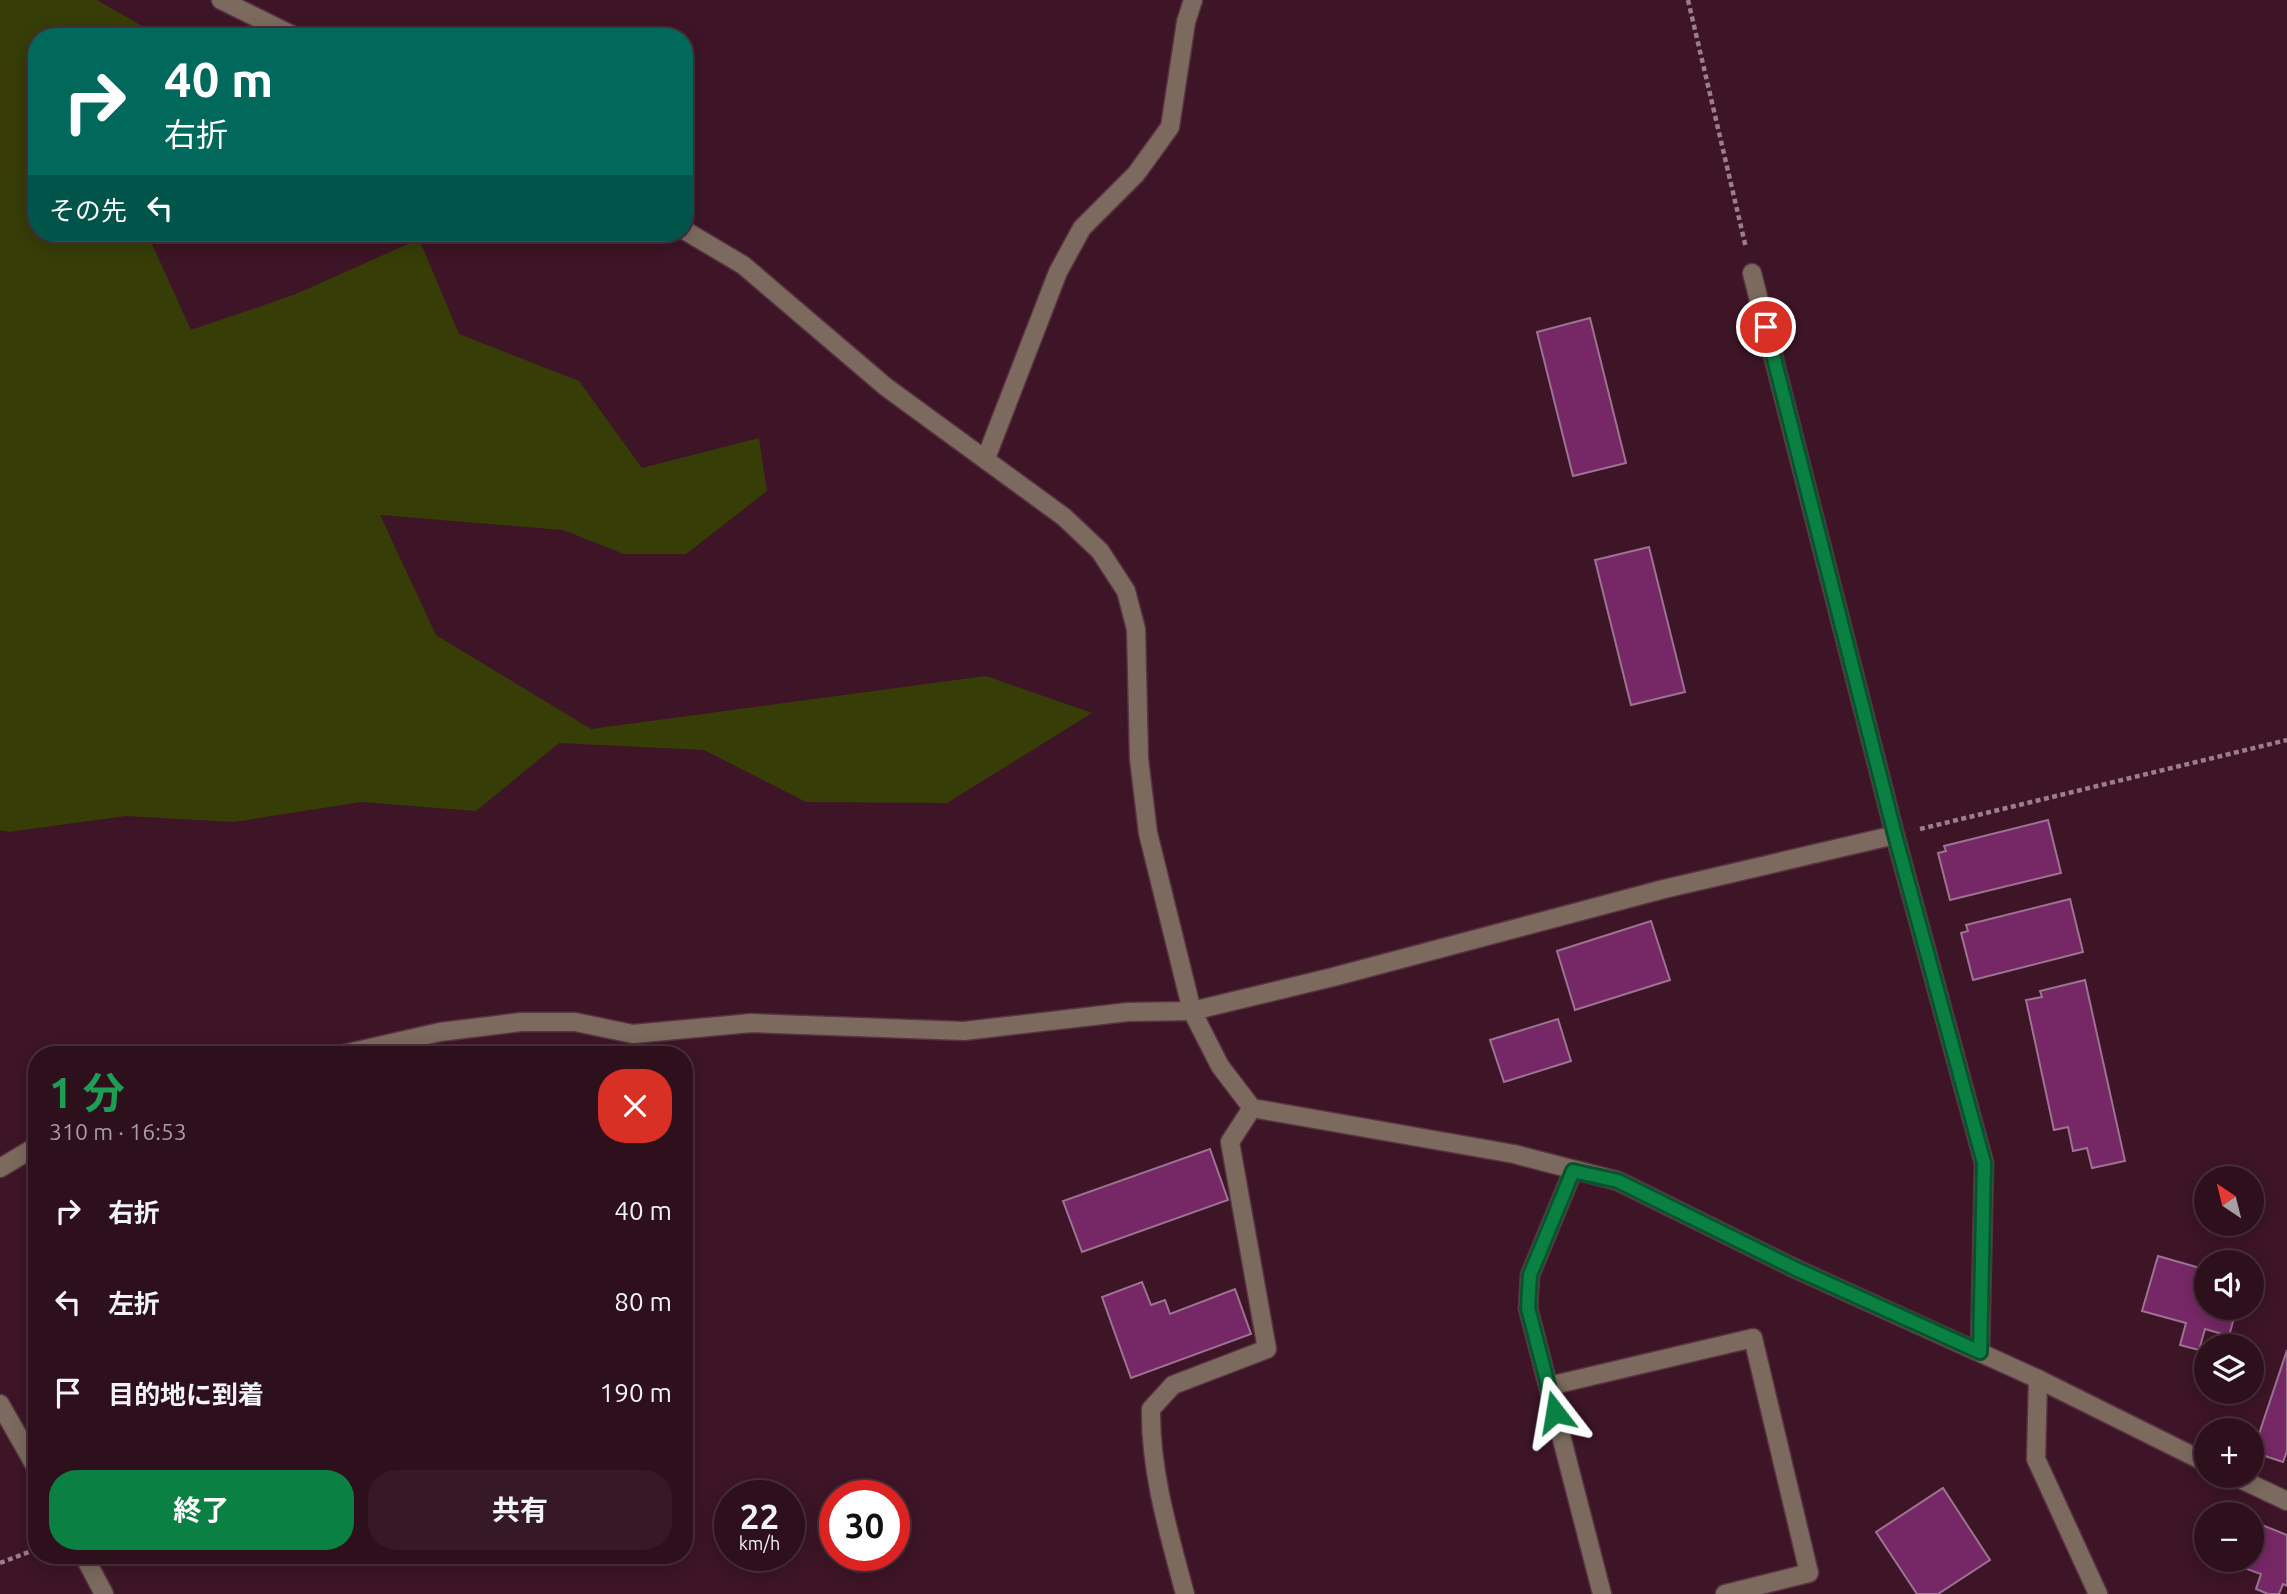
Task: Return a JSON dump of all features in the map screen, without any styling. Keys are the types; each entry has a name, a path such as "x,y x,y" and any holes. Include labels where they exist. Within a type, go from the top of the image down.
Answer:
{"street":[{"path":"221,0 278,28"},
{"path":"986,458 1058,272 1082,228 1136,174 1170,127 1186,22 1192,0"},
{"path":"693,235 743,265 886,387 1064,517 1100,551 1126,591 1136,629 1139,759 1148,832 1192,1011 1220,1066 1252,1108 1514,1154 1618,1181 1796,1269 2038,1379 2194,1457"},
{"path":"1752,273 1895,835 1984,1163 1980,1352"},
{"path":"379,1046 440,1032 521,1022 575,1022 633,1034 751,1023 964,1031 1128,1012 1192,1011 1333,977 1664,889 1895,835"},
{"path":"1185,1594 1170,1537 1151,1439 1151,1409 1173,1385 1268,1349 1230,1142 1252,1108"},
{"path":"0,1168 28,1151"},
{"path":"1573,1171 1530,1275 1528,1308 1602,1594"},
{"path":"1549,1386 1752,1338 1809,1573 1725,1594"},
{"path":"2038,1379 2036,1459 2098,1594"},
{"path":"0,1404 28,1453"},
{"path":"2260,1488 2287,1501"},
{"path":"88,1564 104,1594"}],"path":[{"path":"1688,0 1752,273"},
{"path":"1895,835 2287,740"},
{"path":"0,1563 28,1552"}],"green space":[{"path":"0,0 97,0 146,28 28,28 28,242 151,242 191,330 296,294 412,242 420,242 459,334 579,381 642,468 759,438 767,491 686,554 624,554 563,530 380,515 436,635 591,729 986,676 1092,713 947,803 806,802 704,750 559,743 476,811 361,802 234,822 126,816 8,832 0,830"}],"building":[{"path":"1590,318 1626,463 1573,476 1537,332"},
{"path":"1649,547 1685,692 1631,705 1595,560"},
{"path":"2048,820 2061,873 1950,900 1938,853 1946,851 1944,846"},
{"path":"2070,899 2083,952 1973,980 1961,933 1968,931 1966,925"},
{"path":"1651,921 1670,980 1575,1010 1557,951"},
{"path":"2085,980 2125,1161 2092,1168 2087,1148 2073,1151 2068,1127 2054,1130 2026,1000 2042,997 2040,991"},
{"path":"1558,1019 1571,1061 1504,1082 1490,1040"},
{"path":"1210,1149 1228,1200 1082,1252 1063,1201"},
{"path":"2158,1256 2194,1266 2194,1320 2233,1320 2230,1334 2205,1329 2204,1334 2194,1334 2194,1349 2180,1345 2186,1323 2142,1311"},
{"path":"1142,1282 1151,1305 1165,1300 1170,1314 1235,1289 1251,1334 1131,1378 1102,1297"},
{"path":"2287,1350 2287,1451 2283,1462 2264,1456 2264,1419"},
{"path":"1943,1488 1990,1560 1938,1594 1917,1594 1876,1532"},
{"path":"2264,1526 2287,1535 2287,1586 2283,1584 2279,1594 2268,1594 2256,1589 2261,1574 2255,1572 2264,1572"}],"route":[{"path":"1555,1412 1528,1308 1530,1275 1573,1171 1618,1181 1796,1269 1980,1352 1984,1163 1895,835 1766,327"}]}
